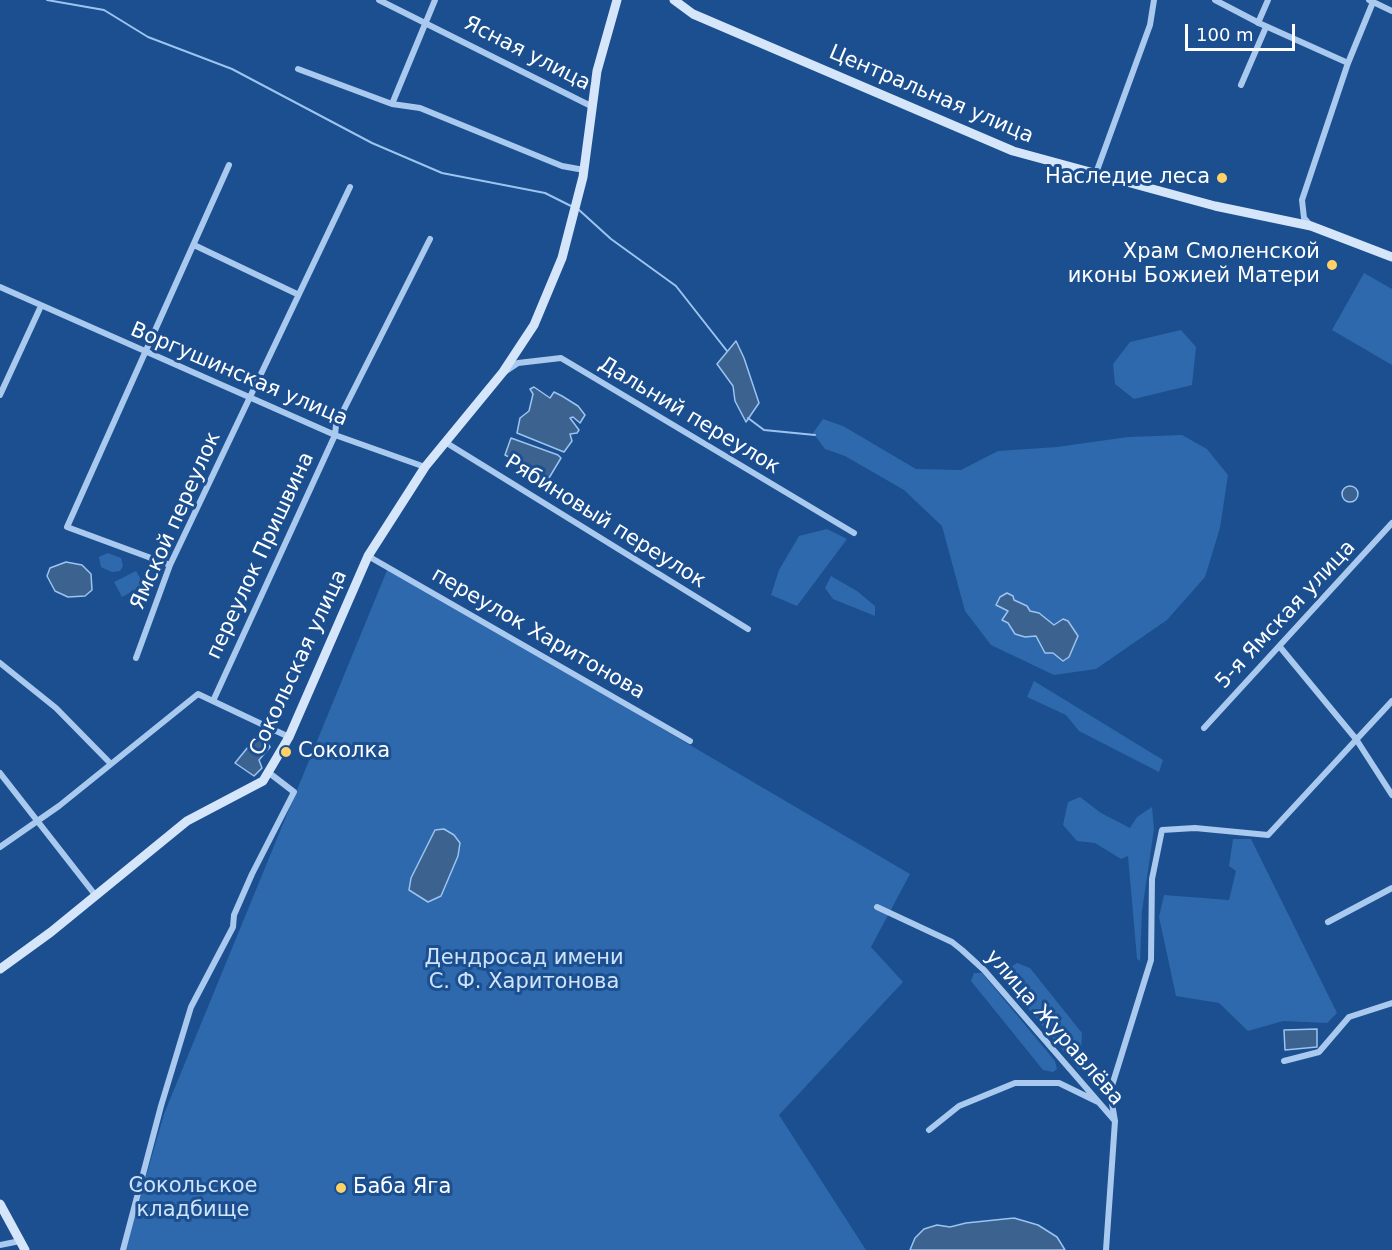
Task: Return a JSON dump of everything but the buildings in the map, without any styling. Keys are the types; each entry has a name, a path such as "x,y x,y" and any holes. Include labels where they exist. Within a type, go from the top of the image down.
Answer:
{"street":[{"name":"Ясная улица","path":"380,0 594,107"},
{"path":"392,104 428,22 435,0"},
{"name":"Сокольская улица","path":"0,969 96,896 187,821 263,782 289,738 368,556 425,467 503,372 534,325 562,258 575,208 584,170 597,71 617,0"},
{"name":"Центральная улица","path":"674,0 693,14 1013,151 1215,206 1311,226 1392,257"},
{"path":"1096,173 1150,25 1154,0"},
{"path":"1215,0 1266,27 1348,63"},
{"path":"1258,23 1268,0"},
{"path":"1311,226 1304,218 1302,200 1371,1 1392,11"},
{"path":"1241,85 1266,27"},
{"path":"298,69 392,104 420,108 562,166 584,170"},
{"path":"170,565 67,527 229,165"},
{"name":"Ямской переулок","path":"136,658 170,565 297,294 350,187"},
{"name":"переулок Пришвина","path":"213,701 335,435 336,425 430,239"},
{"path":"194,245 297,294"},
{"name":"Воргушинская улица","path":"0,287 335,435 425,467"},
{"path":"0,395 41,306"},
{"name":"Дальний переулок","path":"503,372 518,363 561,358 854,533"},
{"name":"Рябиновый переулок","path":"445,442 748,629"},
{"name":"5-я Ямская улица","path":"1204,728 1392,523"},
{"name":"переулок Харитонова","path":"368,556 690,741"},
{"path":"1280,647 1356,739 1392,795"},
{"path":"0,663 56,708 111,764"},
{"path":"0,847 37,822 198,694 289,738"},
{"path":"1115,1121 1110,1092 1151,960 1152,879 1162,830 1195,828 1268,836 1392,700"},
{"path":"123,1250 161,1106 191,1007 233,927 238,905 294,792 268,772"},
{"path":"0,773 96,896"},
{"path":"1328,922 1392,888"},
{"name":"улица Журавлёва","path":"877,907 952,942 963,950 984,970 1115,1121 1106,1250"},
{"path":"1284,1061 1318,1052 1349,1017 1392,1003"},
{"path":"929,1130 958,1106 1015,1083 1059,1083 1101,1103"},
{"path":"0,1204 25,1250"},
{"path":"0,1245 20,1241"}],"green space":[{"path":"1364,273 1392,289 1392,365 1332,330"},
{"path":"1181,330 1196,347 1192,385 1134,399 1115,384 1113,364 1130,342"},
{"path":"823,419 843,426 916,469 961,470 998,451 1057,447 1128,437 1182,435 1207,449 1228,475 1220,528 1205,577 1167,620 1096,669 1054,675 991,645 965,611 942,526 904,490 845,456 825,449 813,433"},
{"path":"827,529 847,539 797,606 771,595 779,570 799,536"},
{"path":"108,553 121,558 123,566 120,571 112,572 101,567 99,557"},
{"name":"Дендросад имени С. Ф. Харитонова","path":"388,568 910,874 871,947 903,982 779,1115 866,1250 125,1250 164,1114"},
{"path":"136,571 144,585 122,597 114,582"},
{"path":"831,576 857,591 875,606 875,616 833,599 825,588"},
{"path":"1034,681 1163,760 1159,772 1079,731 1066,715 1027,697"},
{"path":"1080,797 1101,813 1130,828 1137,817 1152,807 1154,829 1142,911 1140,961 1137,959 1128,856 1121,859 1095,843 1077,841 1063,825 1068,802"},
{"path":"1233,839 1251,839 1337,1013 1327,1023 1283,1021 1248,1031 1219,1003 1176,996 1159,917 1164,895 1229,900 1236,871 1229,866"},
{"path":"1017,963 1030,968 1082,1033 1080,1071 1003,978 1003,972"},
{"path":"974,973 982,973 1055,1061 1057,1069 1053,1072 1043,1070 971,981"}],"shaded area":[{"path":"736,341 759,403 746,422 735,401 733,386 717,364"},
{"path":"534,387 550,398 554,392 562,396 578,406 585,415 580,423 573,417 570,418 579,430 577,433 570,434 572,441 564,452 517,433 520,418 529,411 533,394 530,389"},
{"path":"511,438 561,458 549,478 505,455"},
{"path":"1347,486 1353,486 1358,494 1356,500 1347,502 1342,497 1342,491"},
{"path":"66,562 82,565 91,574 92,590 85,596 68,597 55,591 47,576 50,568"},
{"path":"1007,593 1013,596 1014,600 1027,606 1030,611 1039,613 1054,625 1063,619 1068,621 1078,636 1069,657 1063,661 1053,653 1045,653 1036,636 1025,637 1015,634 1008,623 1002,620 1008,611 996,605 1000,597"},
{"path":"257,736 266,741 270,747 259,760 262,768 254,776 235,763"},
{"path":"444,829 454,835 460,843 458,856 441,896 428,902 409,890 411,878 435,830"},
{"path":"1317,1029 1317,1047 1285,1050 1284,1030"},
{"path":"1014,1218 1038,1225 1057,1237 1065,1250 910,1250 915,1238 924,1229 937,1225 950,1227"}],"waterway":[{"path":"47,0 104,10 148,37 232,69 372,143 442,173 545,193 573,207"},
{"path":"578,209 611,239 676,286 727,351"},
{"path":"748,418 764,430 815,435"}],"place":[{"name":"Наследие леса","path":"1222,178"},
{"name":"Храм Смоленской иконы Божией Матери","path":"1332,265"},
{"name":"Соколка","path":"286,752"},
{"name":"Баба Яга","path":"341,1188"}],"park label":[{"name":"Сокольское кладбище","path":"193,1199"}]}
